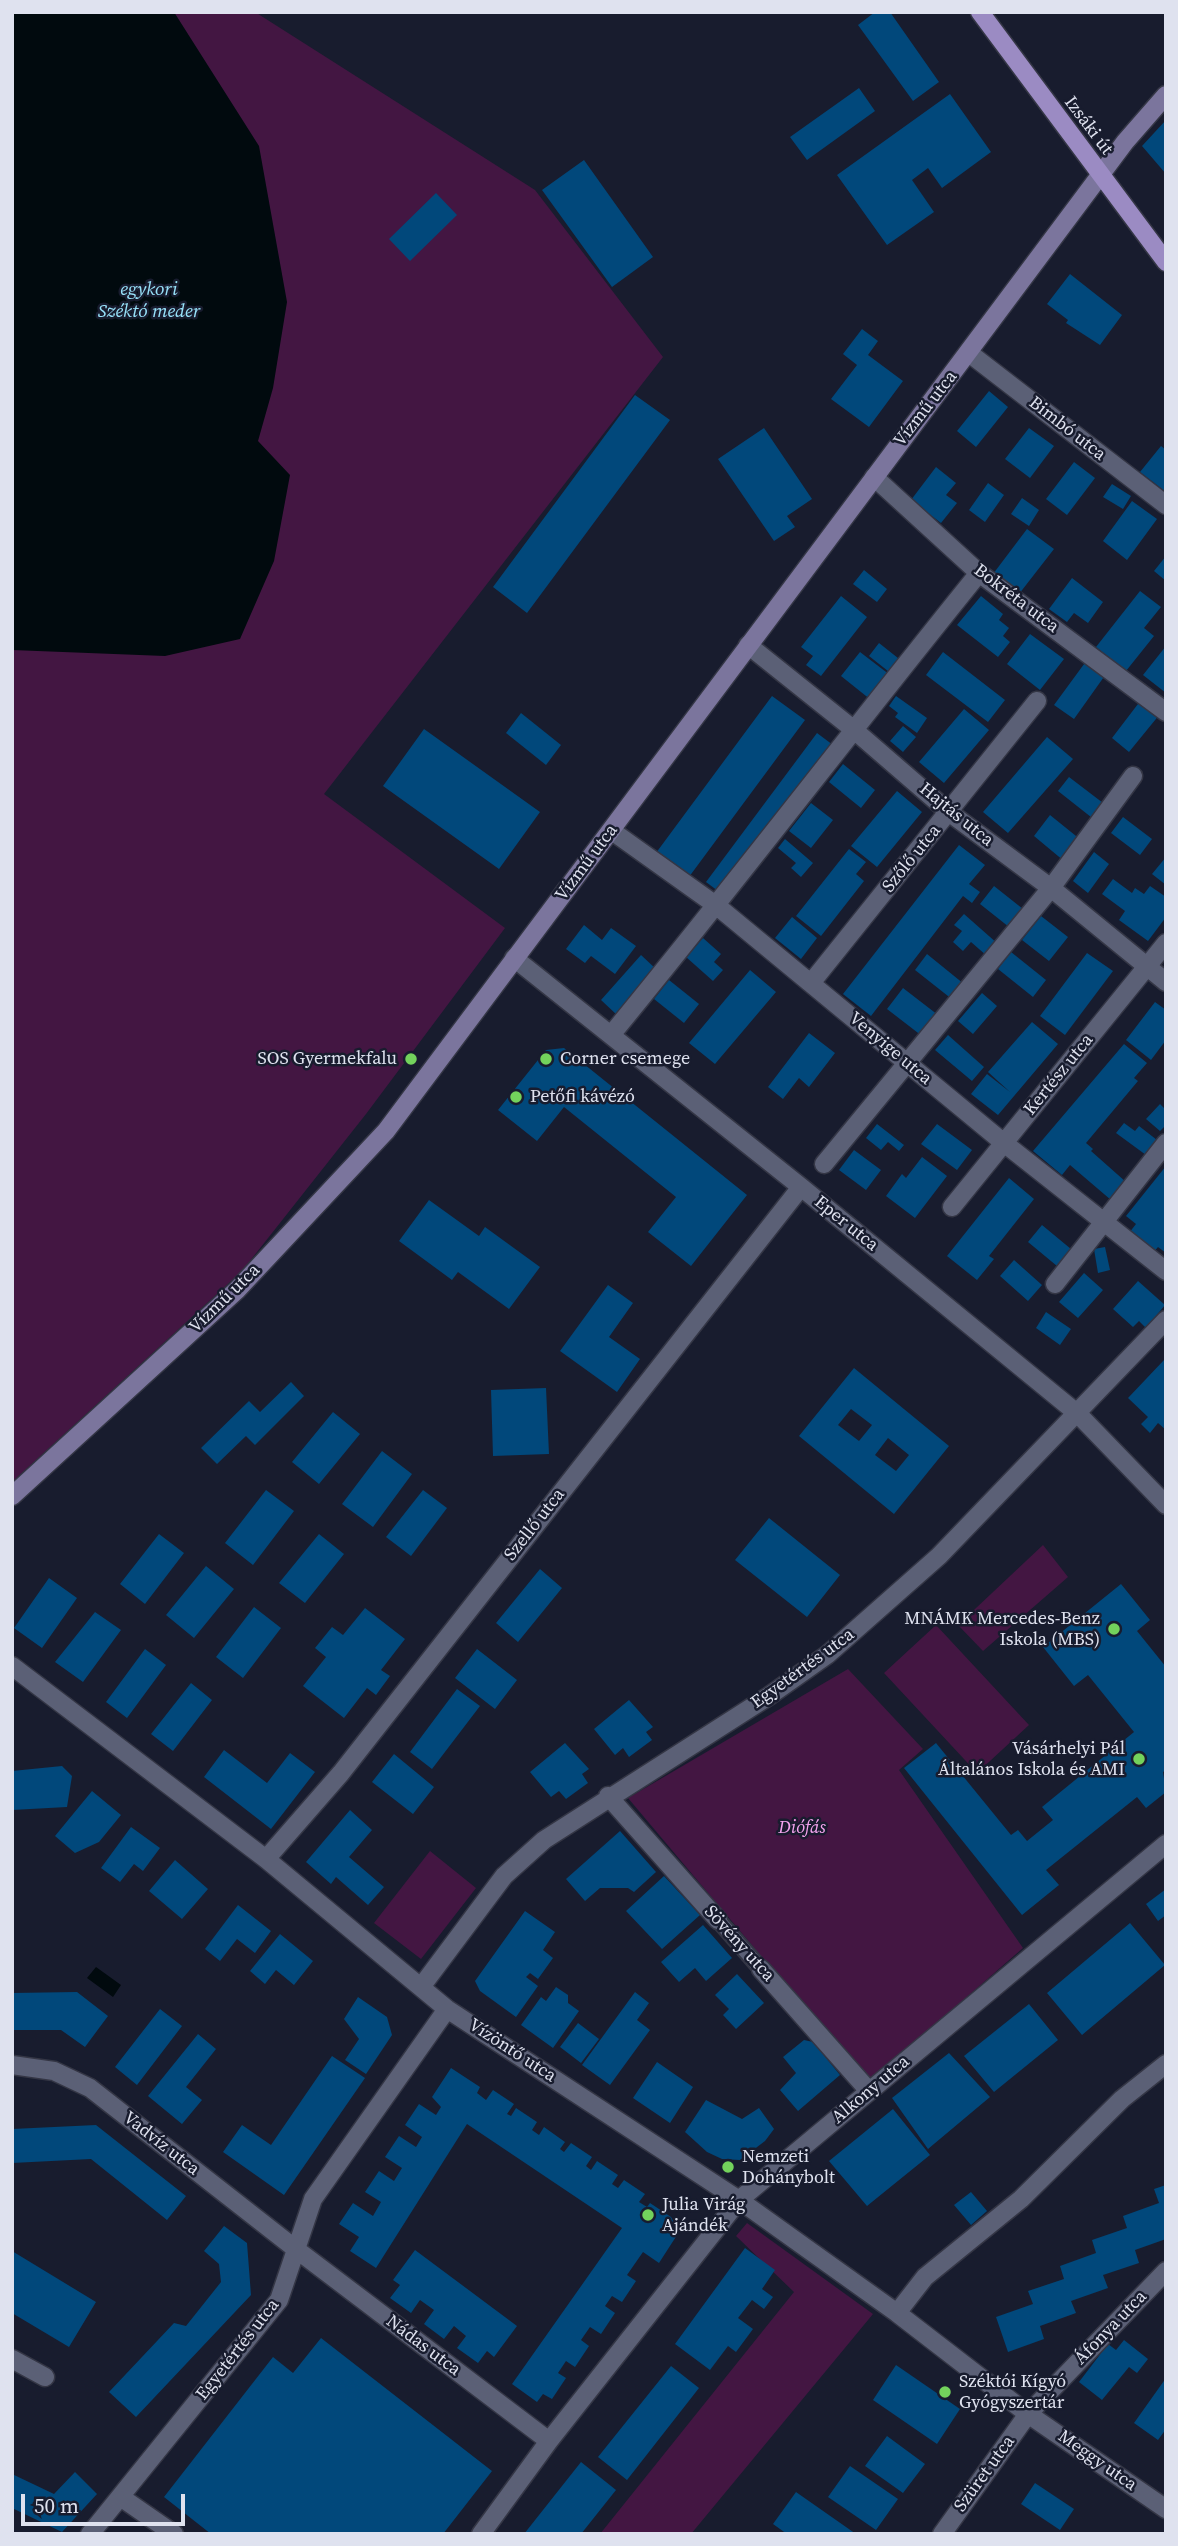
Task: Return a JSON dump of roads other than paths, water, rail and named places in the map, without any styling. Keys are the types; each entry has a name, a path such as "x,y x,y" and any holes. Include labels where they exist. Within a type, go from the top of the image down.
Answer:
{"main road":[{"name":"Izsáki út","path":"980,12 1166,262"},
{"name":"Vízmű utca","path":"12,1496 237,1290 386,1131 874,477 1166,95"}],"street":[{"name":"Bimbó utca","path":"969,353 1166,505"},
{"name":"Bokréta utca","path":"874,477 979,573 1166,712"},
{"path":"611,1035 717,906 853,729 979,573"},
{"name":"Hajtás utca","path":"748,645 853,729 950,813 1051,888 1166,982"},
{"name":"Szőlő utca","path":"811,982 950,813 1037,701"},
{"path":"824,1164 1051,888 1133,776"},
{"name":"Venyige utca","path":"612,831 717,906 1004,1143 1166,1270"},
{"name":"Kertész utca","path":"952,1207 1166,943"},
{"name":"Eper utca","path":"514,958 801,1187 1078,1414 1166,1504"},
{"path":"1055,1284 1166,1143"},
{"name":"Szellő utca","path":"265,1859 341,1773 801,1187"},
{"name":"Egyetértés utca","path":"421,1987 504,1876 544,1840 608,1796 769,1696 827,1655 939,1556 1166,1320"},
{"name":"Vízöntő utca","path":"13,1667 265,1859 447,2009 739,2200 897,2313 1028,2414"},
{"name":"Sövény utca","path":"608,1796 869,2091"},
{"name":"Alkony utca","path":"481,2534 549,2441 739,2200 1166,1844"},
{"name":"Egyetértés utca","path":"90,2534 122,2498 279,2300 313,2199 447,2009"},
{"path":"897,2313 925,2277 1021,2199 1122,2099 1166,2064"},
{"name":"Vadvíz utca","path":"12,2065 54,2071 90,2088 296,2250"},
{"name":"Nádas utca","path":"296,2250 549,2441"},
{"name":"Áfonya utca","path":"1028,2414 1166,2272"},
{"path":"12,2359 45,2376"},
{"name":"Meggy utca","path":"1028,2414 1166,2509"},
{"name":"Szüret utca","path":"942,2534 1028,2414"},
{"path":"122,2498 174,2534"}],"water":[{"name":"egykori Széktó meder","path":"12,12 174,12 259,146 287,302 273,388 258,441 290,475 274,561 240,639 165,656 12,650"},
{"path":"96,1967 121,1985 113,1997 87,1978"}],"place":[{"name":"SOS Gyermekfalu","path":"411,1059"},
{"name":"Corner csemege","path":"546,1059"},
{"name":"Petőfi kávézó","path":"516,1097"},
{"name":"MNÁMK Mercedes-Benz Iskola (MBS)","path":"1114,1629"},
{"name":"Vásárhelyi Pál Általános Iskola és AMI","path":"1139,1759"},
{"name":"Nemzeti Dohánybolt","path":"728,2167"},
{"name":"Julia Virág Ajándék","path":"648,2215"},
{"name":"Széktói Kígyó Gyógyszertár","path":"945,2392"}],"park label":[{"name":"Diófás","path":"802,1828"}]}
